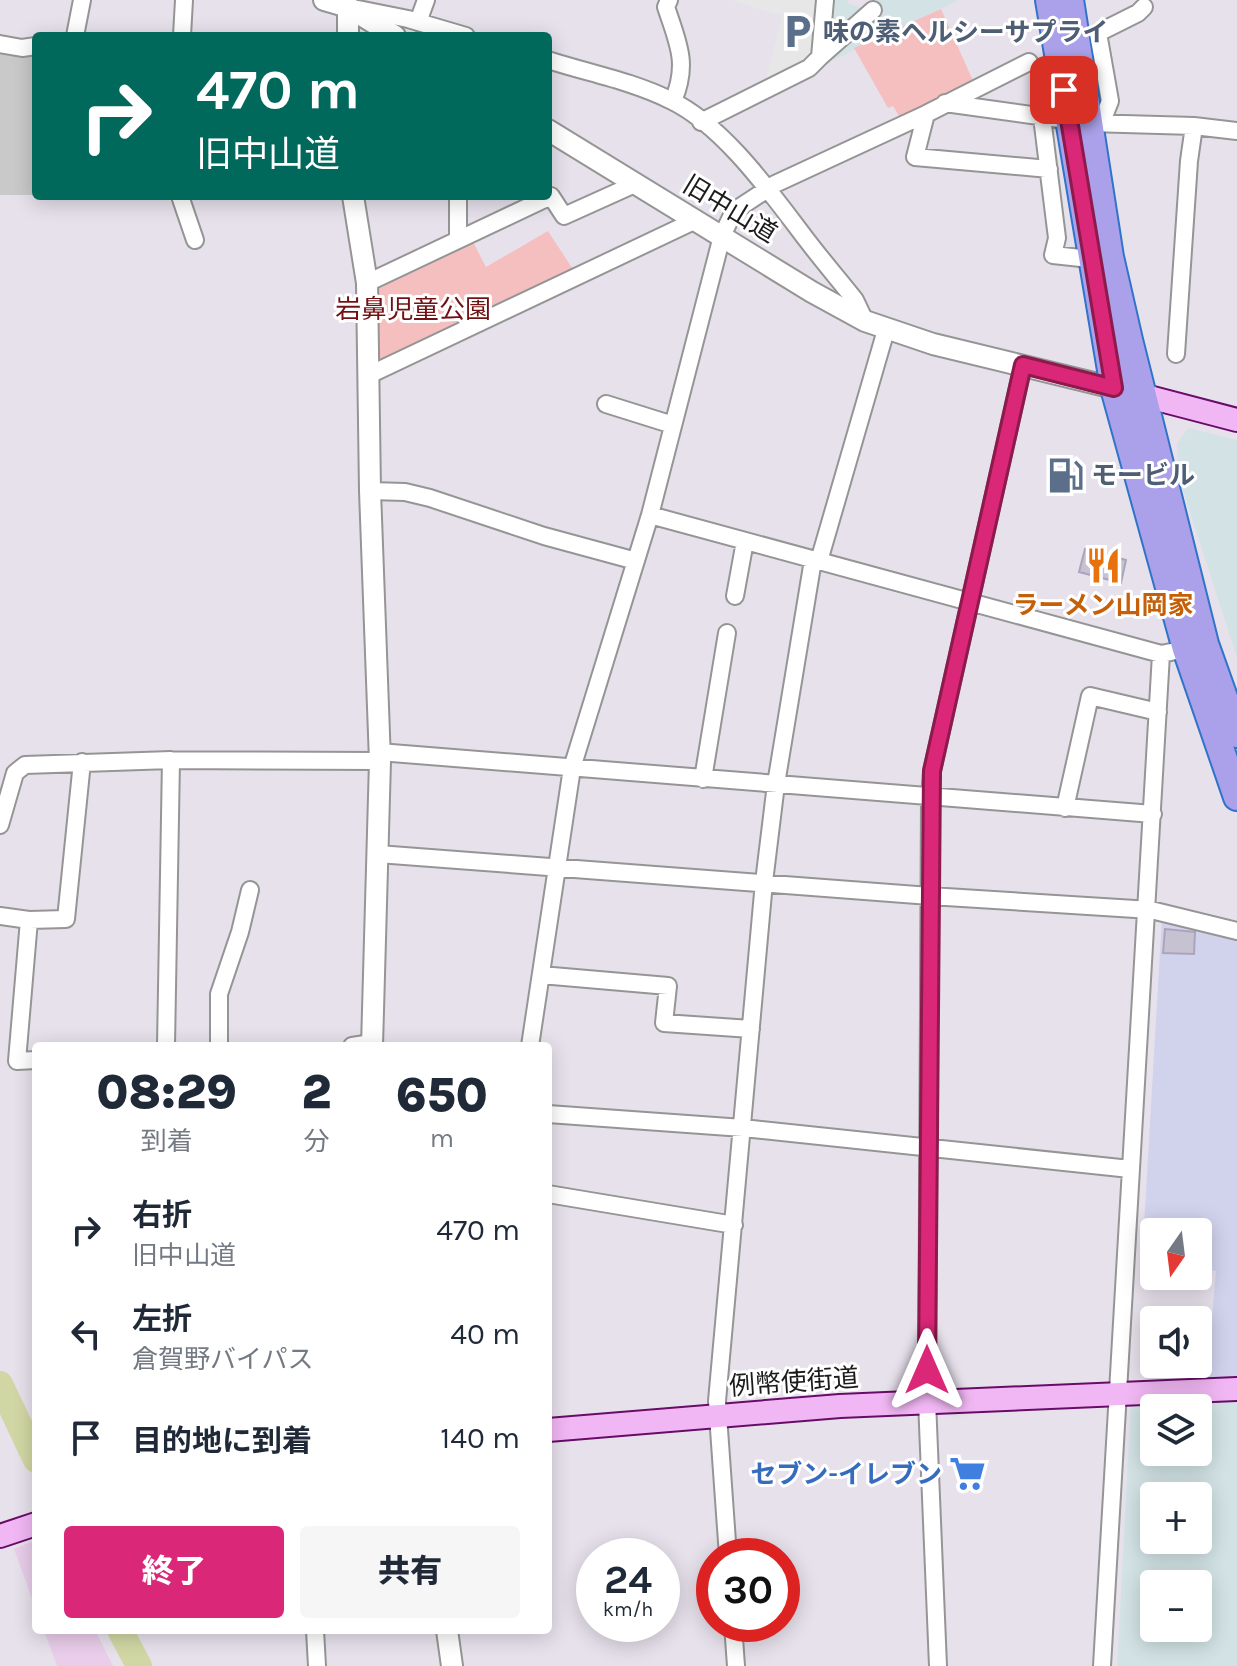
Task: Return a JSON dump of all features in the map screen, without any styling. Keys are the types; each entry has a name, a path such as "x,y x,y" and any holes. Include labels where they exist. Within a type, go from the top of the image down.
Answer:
{"highway":[{"path":"1049,0 1086,122 1090,259 1114,388 1174,651 1237,797"},
{"path":"1070,0 1086,122 1110,257 1205,644 1237,734"}],"main road":[{"path":"1114,388 1237,420"},
{"name":"例幣使街道","path":"552,1430 927,1401 1237,1389"},
{"path":"0,1536 32,1525"}],"street":[{"path":"76,32 82,0"},
{"path":"182,32 184,0"},
{"path":"324,0 452,32"},
{"path":"418,22 426,0"},
{"path":"669,0 666,7 682,54 683,69 673,101"},
{"path":"820,57 825,0"},
{"path":"348,7 348,32"},
{"path":"348,7 389,32"},
{"path":"1086,122 1110,101 1098,33 1144,7"},
{"path":"701,122 809,68 873,10"},
{"path":"0,44 32,47"},
{"path":"552,61 673,101 722,139 769,189 855,300 865,321"},
{"path":"531,1042 572,768 650,515 722,236 734,211 769,189 1029,62"},
{"path":"945,103 1086,122 1194,126 1237,131"},
{"path":"926,114 915,157 1049,169"},
{"path":"1042,117 1057,238 1053,255 1090,259"},
{"path":"1176,354 1194,126"},
{"name":"旧中山道","path":"552,132 812,292 865,321 933,344 1023,365"},
{"path":"552,198 564,216 635,184"},
{"path":"181,200 195,240"},
{"path":"354,200 367,283 370,491 380,757 378,854 365,1042"},
{"path":"458,200 458,239"},
{"path":"367,283 542,200"},
{"path":"369,375 696,220"},
{"path":"727,1538 718,1416 764,882 776,784 816,560 886,330"},
{"path":"938,1666 927,1401 932,771 1023,365 1114,388"},
{"path":"606,404 673,425"},
{"path":"370,491 405,492 430,498 544,536 636,561"},
{"path":"650,515 1174,651 1158,712 1102,1666"},
{"path":"735,596 745,541"},
{"path":"703,779 727,633"},
{"path":"1065,808 1090,696 1158,712"},
{"path":"0,825 15,773 25,765 380,757 572,768 1153,814"},
{"path":"166,1042 171,760"},
{"path":"0,916 29,920 66,919 82,762"},
{"path":"378,854 1145,911 1237,931"},
{"path":"219,1042 219,994 240,932 250,890"},
{"path":"29,920 17,1061 32,1060"},
{"path":"541,975 668,986 664,1023 751,1029"},
{"path":"552,1114 743,1128 1130,1169"},
{"path":"552,1195 734,1225"},
{"path":"315,1634 317,1666"},
{"path":"448,1634 452,1666"},
{"path":"734,1642 736,1666"}],"shaded area":[{"name":"味の素ヘルシーサプライ","path":"731,0 820,0 814,48 807,58 766,81 782,16"},
{"path":"830,0 848,0 848,4 867,9 875,0 959,0 834,60 824,46"},
{"path":"0,49 32,49 32,195 0,195"},
{"path":"1188,428 1237,440 1237,658 1178,475 1177,444"},
{"path":"1162,917 1237,934 1237,1378 1212,1378 1216,1271 1212,1270 1212,1218 1144,1218"},
{"path":"1237,1400 1237,1666 1117,1666 1131,1403 1140,1403 1140,1466 1212,1466 1212,1401"},
{"path":"32,1542 32,1598 14,1549"},
{"path":"45,1634 97,1634 113,1666 57,1666"}],"green space":[{"path":"941,9 974,83 900,118 893,106 888,108 854,48"},
{"name":"岩鼻児童公園","path":"548,231 576,274 377,364 375,285 472,240 486,267"}],"building":[{"name":"ラーメン山岡家","path":"1085,549 1126,560 1121,583 1079,572"},
{"path":"1165,929 1195,932 1194,954 1163,953"}],"waterway":[{"path":"0,1384 32,1452"},
{"path":"122,1634 139,1666"}],"place":[{"name":"味の素ヘルシーサプライ","path":"797,32"},
{"name":"モービル","path":"1065,475"},
{"name":"ラーメン山岡家","path":"1103,566"},
{"name":"セブン-イレブン","path":"968,1474"}],"route":[{"path":"927,1370 932,771 1023,365 1114,388 1064,90"}]}
